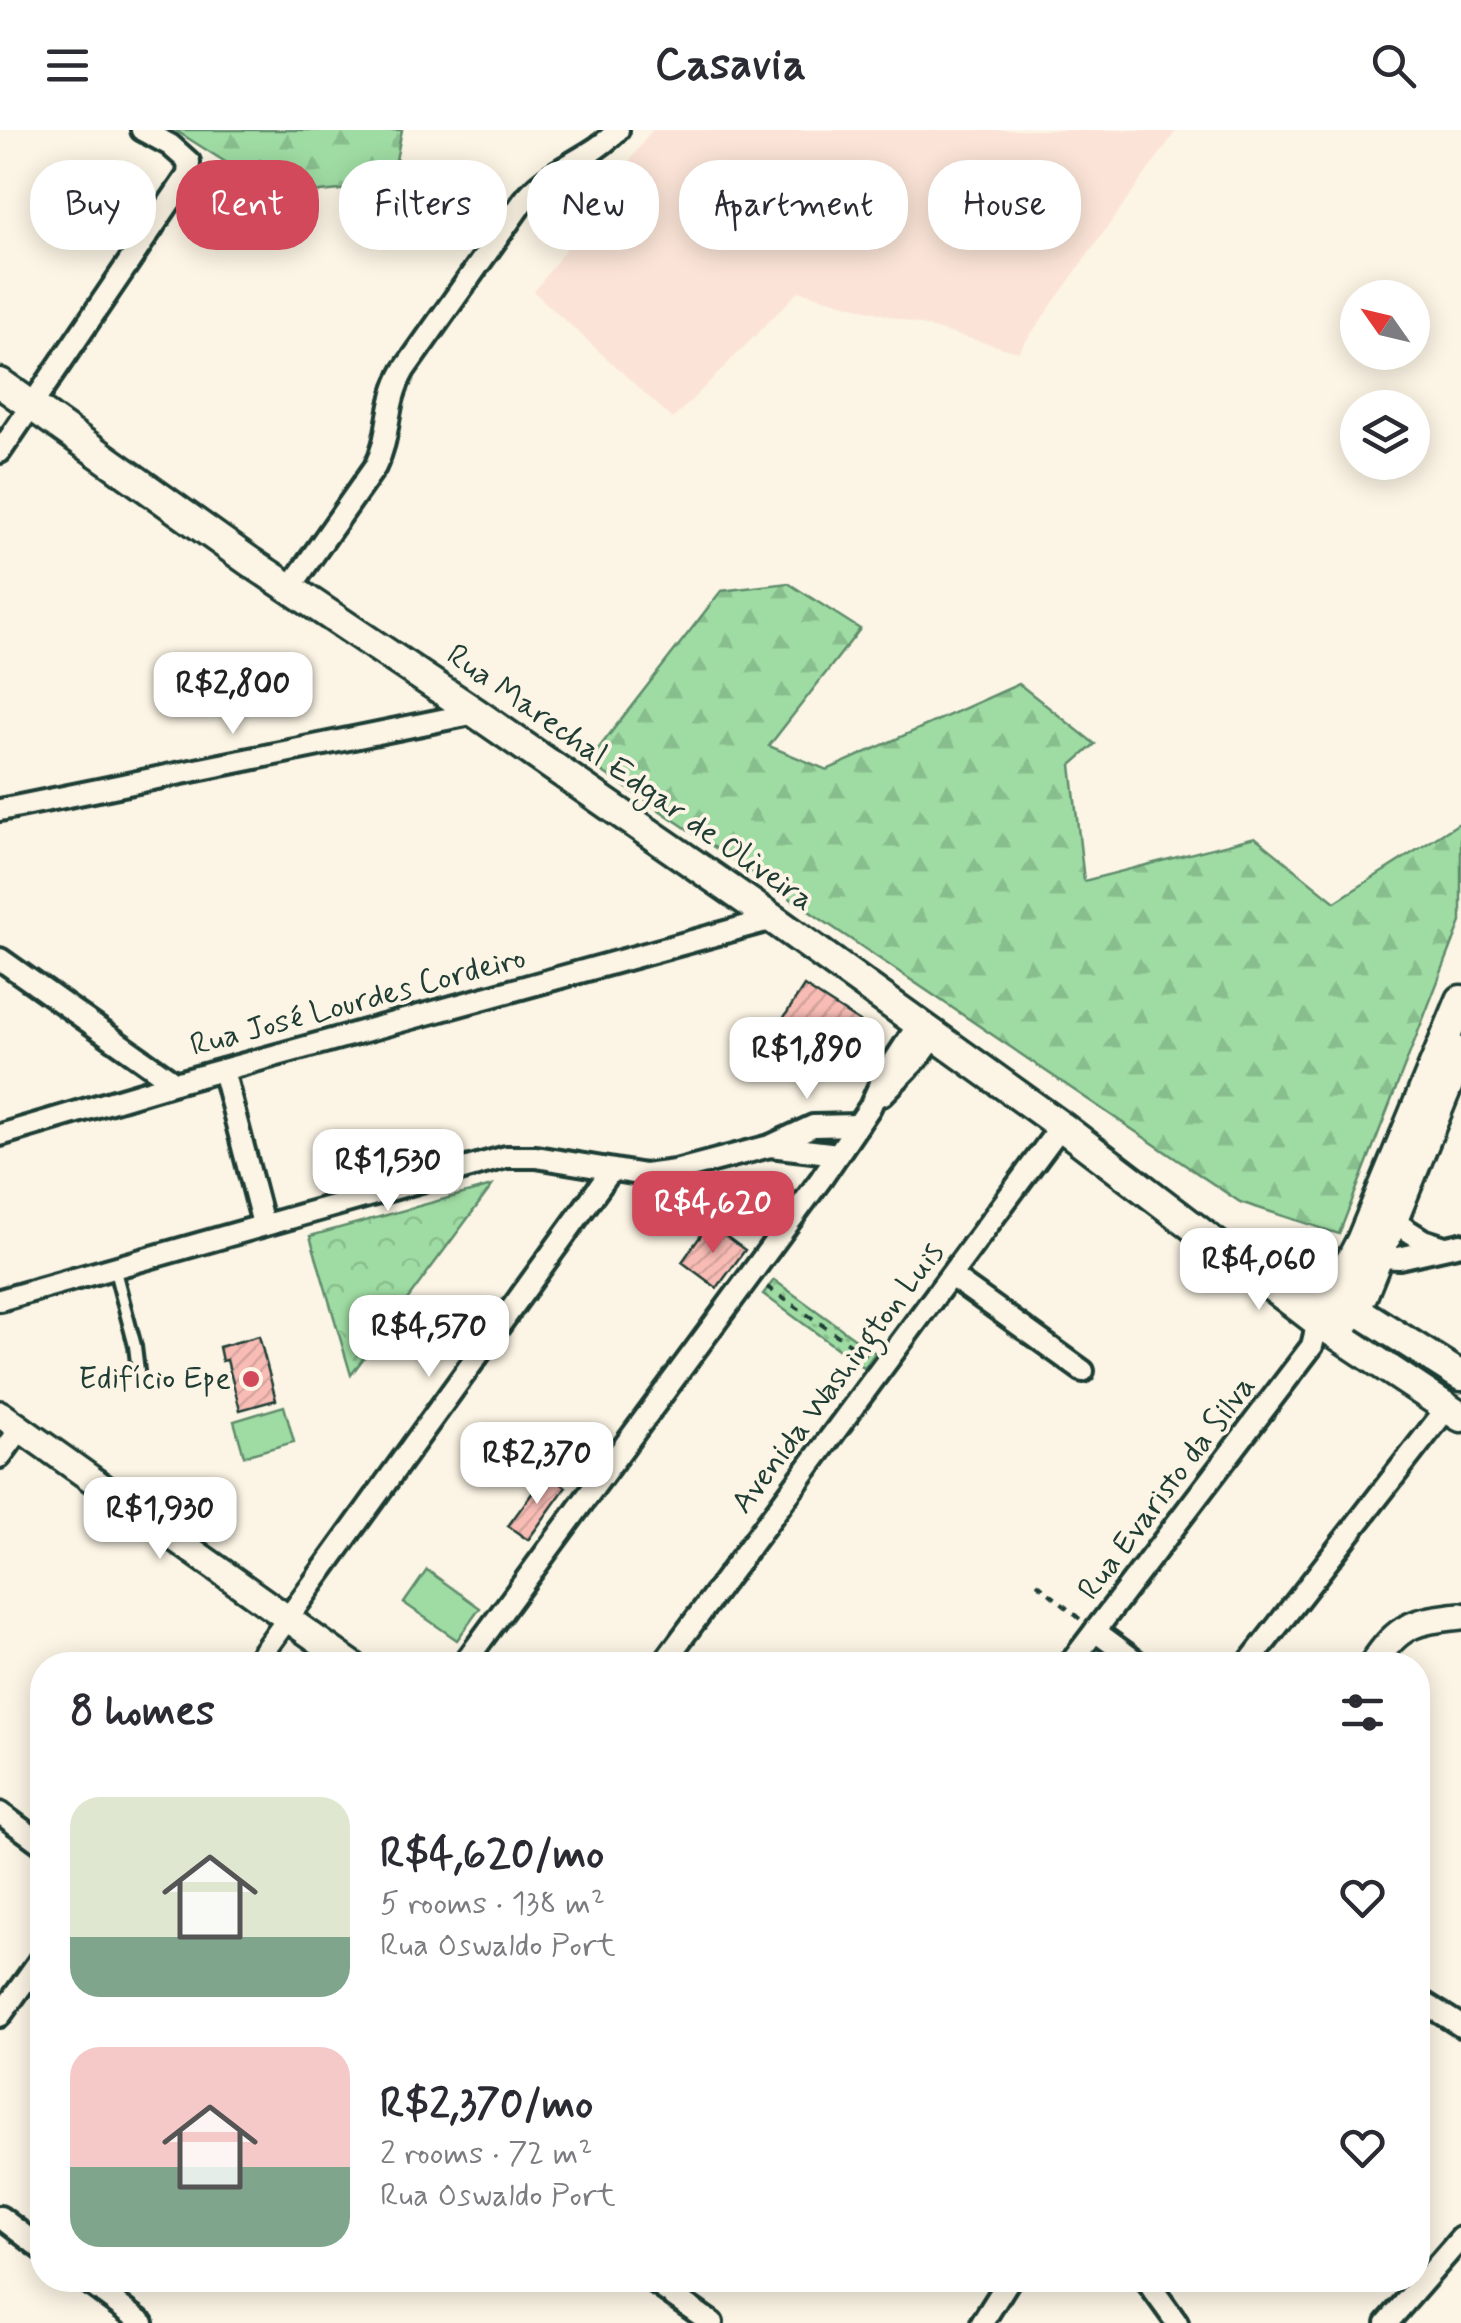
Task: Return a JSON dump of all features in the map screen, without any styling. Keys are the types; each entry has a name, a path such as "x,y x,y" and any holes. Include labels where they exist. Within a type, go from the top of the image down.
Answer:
{"main road":[{"name":"Rua Marechal Edgar de Oliveira","path":"0,383 290,588 746,900 1061,1126 1212,1242 1323,1334 1454,1412"},
{"path":"1323,1334 1378,1256 1393,1222 1454,1057 1461,1000"},
{"path":"1344,1302 1360,1241 1454,1057"},
{"name":"Rua Marechal Edgar de Oliveira","path":"1212,1242 1344,1302 1461,1376"}],"street":[{"path":"0,452 188,175 190,162 170,145 142,130"},
{"path":"290,588 375,467 384,447 390,399 404,370 522,203 542,182 595,151 618,130"},
{"path":"0,810 476,713"},
{"path":"732,930 746,900"},
{"name":"Rua José Lourdes Cordeiro","path":"0,1135 772,919"},
{"path":"0,960 176,1084"},
{"path":"473,1652 838,1154 882,1080 926,1030"},
{"path":"222,1070 263,1224"},
{"path":"0,1300 506,1156 536,1157 646,1175 770,1146 813,1126 858,1125"},
{"name":"Avenida Washington Luis","path":"672,1652 1061,1126"},
{"path":"770,1146 838,1154"},
{"path":"263,1652 612,1171"},
{"path":"1393,1222 1423,1240 1454,1246"},
{"path":"1378,1256 1399,1258 1454,1246"},
{"path":"951,1276 1083,1371"},
{"name":"Rua Evaristo da Silva","path":"1079,1652 1323,1334"},
{"path":"1258,1652 1454,1412"},
{"path":"0,1457 10,1421 334,1652"},
{"path":"1381,1652 1416,1621 1461,1616"},
{"path":"1095,1632 1123,1652"},
{"path":"0,1812 30,1835"},
{"path":"0,2016 30,1974"},
{"path":"1430,2007 1461,2026"},
{"path":"0,2217 30,2239"},
{"path":"1430,2274 1461,2238"},
{"path":"101,2292 143,2323"},
{"path":"668,2292 712,2323"},
{"path":"982,2323 1001,2292"},
{"path":"1155,2292 1177,2323"},
{"path":"1387,2323 1414,2292"}],"lane":[{"path":"114,1266 136,1346 138,1371"}],"path":[{"path":"750,1275 882,1366"},
{"path":"1037,1582 1095,1632"}],"shaded area":[{"path":"652,130 1177,130 1018,352 799,291 673,419 534,292 565,250 659,250 659,160 630,160"}],"green space":[{"path":"175,130 402,130 396,160 339,160 339,190 319,192 319,160 222,160"},
{"path":"788,583 860,629 769,746 827,770 1019,684 1095,744 1071,765 1084,881 1255,837 1335,902 1461,822 1461,922 1339,1234 1240,1202 588,762 721,591"},
{"path":"492,1186 351,1375 310,1236"},
{"path":"774,1280 875,1353 864,1368 763,1294"},
{"path":"284,1406 294,1442 244,1456 234,1421"},
{"path":"427,1570 480,1608 457,1640 404,1603"}],"building":[{"path":"804,986 866,1026 843,1062 781,1022"},
{"path":"709,1224 745,1250 717,1288 682,1262"},
{"name":"Edifício Epe","path":"259,1336 276,1400 240,1410 227,1360 222,1361 219,1347"},
{"path":"547,1473 566,1487 528,1540 508,1526"}],"place":[{"name":"Edifício Epe","path":"251,1379"}]}
